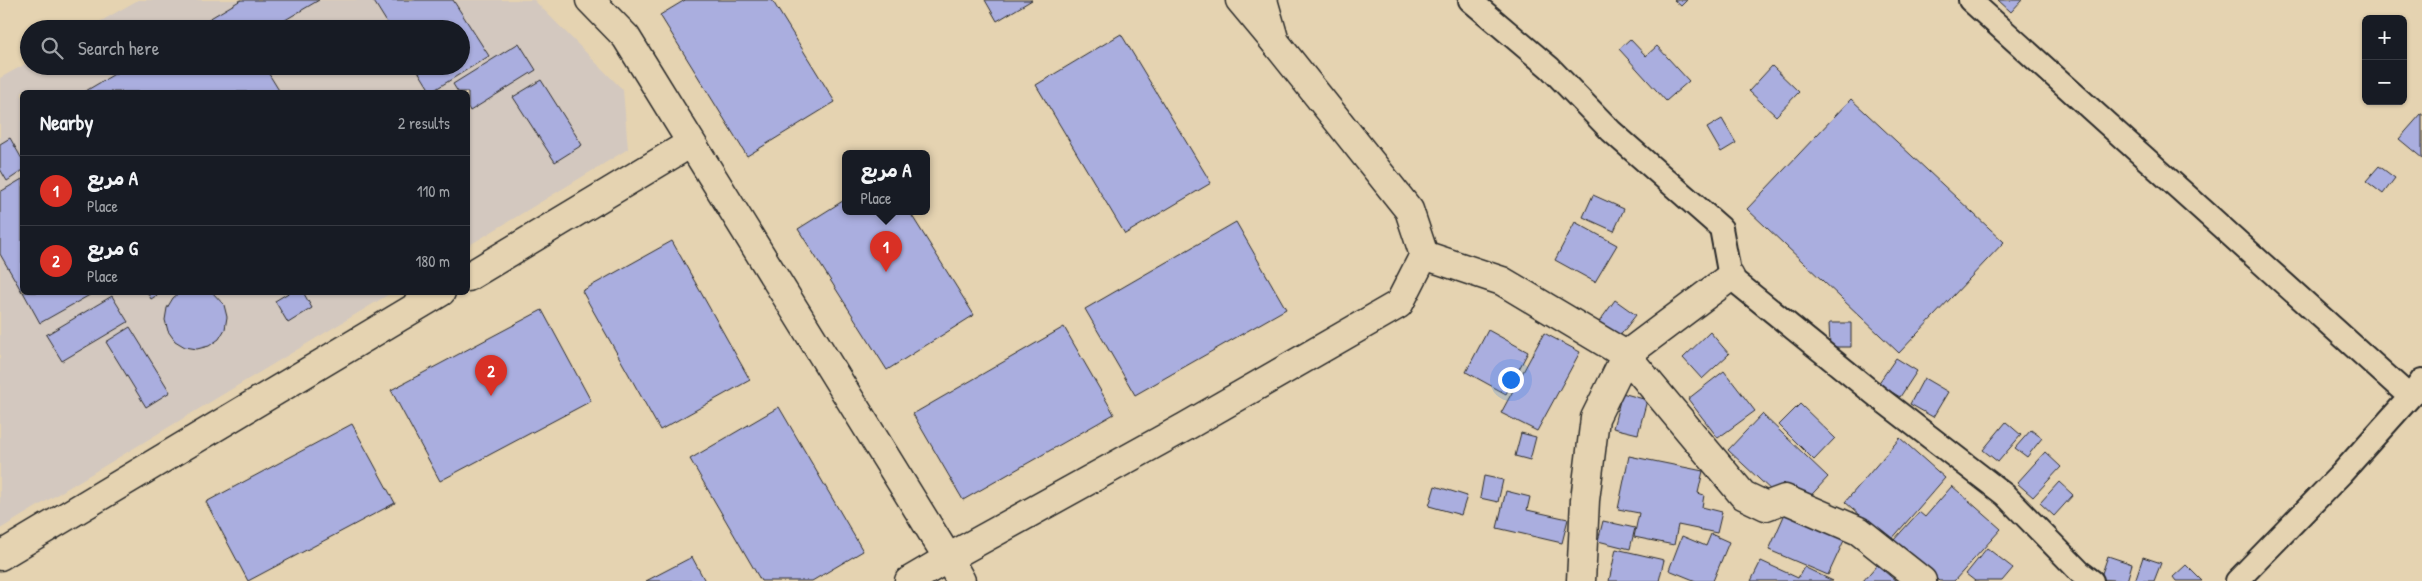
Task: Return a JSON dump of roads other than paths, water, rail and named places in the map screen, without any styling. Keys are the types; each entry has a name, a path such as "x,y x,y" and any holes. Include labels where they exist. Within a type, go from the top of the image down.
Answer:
{"street":[{"path":"590,0 626,37 961,581"},
{"path":"909,581 1177,432 1399,304 1424,255 1408,210 1240,0"},
{"path":"1263,0 1275,42"},
{"path":"470,276 691,143"},
{"path":"1424,255 1502,280 1626,355 1743,495 1766,506 1784,499 1859,531 1922,581"},
{"path":"1581,581 1585,500 1596,418 1626,355 1730,277"},
{"path":"0,556 436,295"},
{"path":"913,581 948,558"}],"lane":[{"path":"1470,0 1550,68 1611,131 1721,228 1730,277 1878,397 2005,495 2080,572 2092,581"},
{"path":"1970,0 2416,388 2341,474 2237,581"}],"place":[{"name":"مربع A","path":"886,272"},
{"name":"مربع G","path":"491,396"}]}
